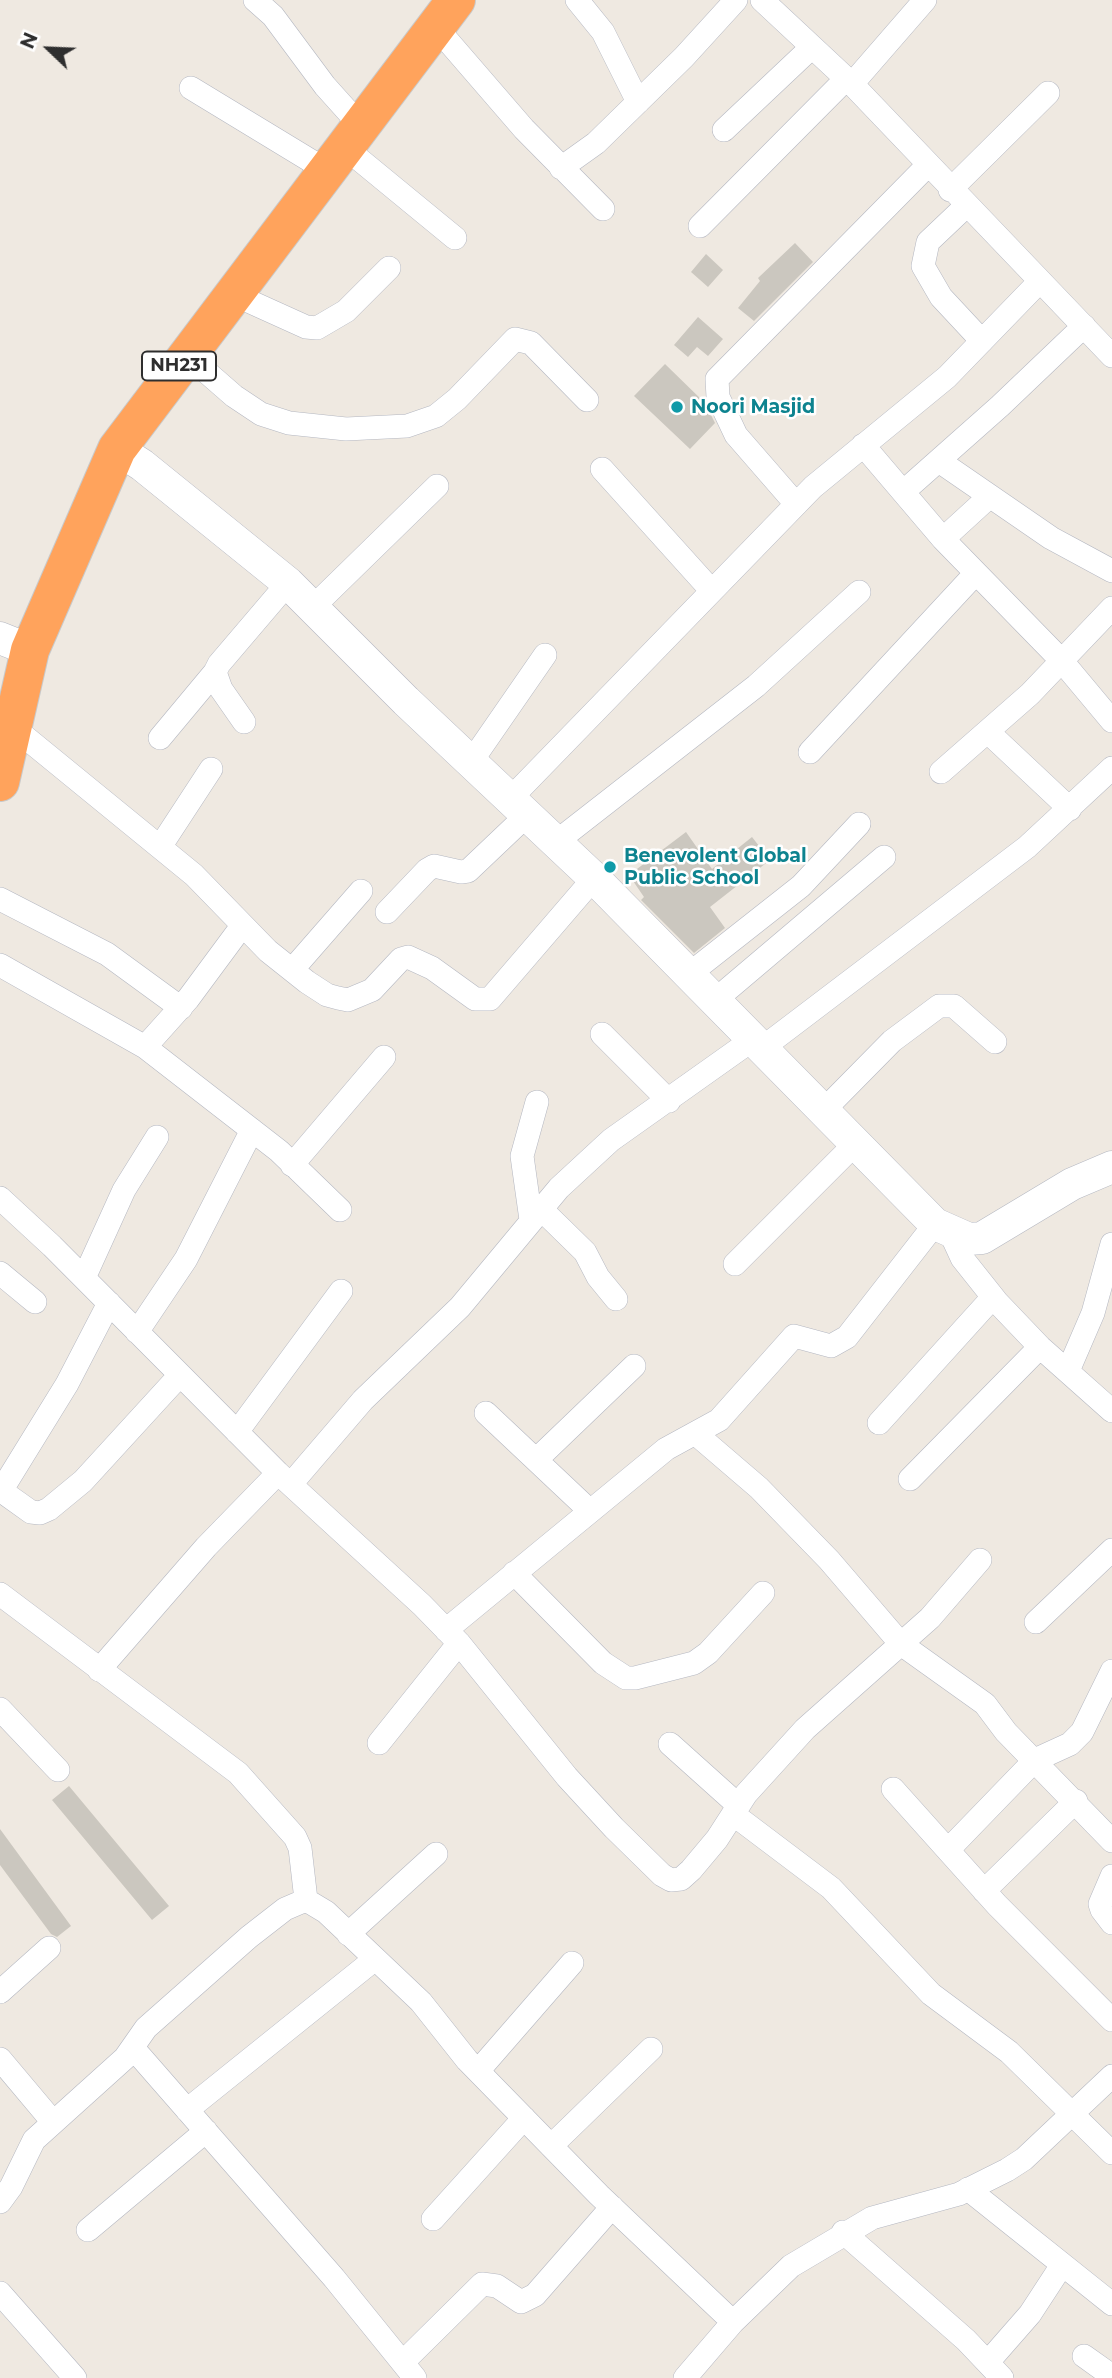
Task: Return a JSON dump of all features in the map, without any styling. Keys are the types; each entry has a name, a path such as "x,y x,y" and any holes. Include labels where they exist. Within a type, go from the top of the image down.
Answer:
{"highway":[{"name":"NH231","path":"0,782 14,728 15,644 117,449 445,13"}],"street":[{"path":"255,0 273,16 325,86 343,147"},
{"path":"577,0 603,32 638,102"},
{"path":"561,167 596,143 736,0"},
{"path":"762,0 849,81 927,166 1112,356"},
{"path":"700,226 849,81 925,0"},
{"path":"445,13 510,113 603,208"},
{"path":"724,130 812,47"},
{"path":"191,89 343,147 455,238"},
{"path":"982,341 941,297 923,266 928,242 958,198 1048,93"},
{"path":"796,504 736,435 715,388 717,379 927,166"},
{"path":"233,294 306,327 317,328 345,311 389,268"},
{"path":"387,912 434,866 468,871 519,807 711,590 796,504 947,377 1040,281"},
{"path":"903,492 1084,326"},
{"path":"187,355 234,396 261,414 289,423 346,429 407,426 436,416 457,399 515,339 531,343 587,400"},
{"path":"863,445 943,539 1061,660 1112,721"},
{"path":"117,449 288,583 594,878 756,1044 942,1228 993,1297 1040,1347 1112,1411"},
{"path":"939,461 1051,538 1112,571"},
{"path":"602,469 711,590"},
{"path":"312,608 437,486"},
{"path":"943,539 990,496"},
{"path":"810,752 976,573"},
{"path":"160,738 288,583"},
{"path":"556,842 756,686 859,592"},
{"path":"941,772 1030,694 1112,608"},
{"path":"471,762 545,655"},
{"path":"215,672 221,689 244,722"},
{"path":"14,728 194,875 242,926 292,970 327,995 348,1000 372,990 401,959 408,957 424,963 483,1002 490,999 594,878"},
{"path":"988,732 1070,809"},
{"path":"99,1670 206,1547 285,1479 460,1307 536,1215 611,1140 756,1044 1027,847 1112,768"},
{"path":"160,846 211,769"},
{"path":"688,975 801,886 859,824"},
{"path":"714,1001 884,857"},
{"path":"292,970 361,891"},
{"path":"0,899 107,954 181,1007"},
{"path":"145,1047 181,1007 242,926"},
{"path":"0,965 145,1047 252,1130 340,1210"},
{"path":"824,1110 892,1041 939,1006 954,1006 995,1042"},
{"path":"602,1034 669,1101"},
{"path":"292,1165 384,1057"},
{"path":"537,1102 522,1156 536,1215 585,1252 598,1277 616,1299"},
{"path":"137,1332 186,1259 252,1130"},
{"path":"84,1278 124,1190 157,1137"},
{"path":"735,1264 856,1143"},
{"path":"942,1228 969,1239 996,1232 1072,1184 1112,1167"},
{"path":"0,1198 285,1479 453,1636 567,1777 662,1875 671,1880 681,1880 804,1729 930,1618 980,1560"},
{"path":"379,1743 453,1636 514,1573 666,1449 719,1420 794,1336 831,1346 847,1337 942,1228"},
{"path":"1068,1371 1093,1313 1112,1244"},
{"path":"0,1273 35,1302"},
{"path":"237,1432 341,1291"},
{"path":"879,1423 993,1297"},
{"path":"108,1303 60,1395 0,1491 32,1512 40,1513 49,1509 83,1481 180,1375"},
{"path":"910,1479 1040,1347"},
{"path":"536,1460 634,1366"},
{"path":"486,1413 589,1510"},
{"path":"696,1433 786,1515 829,1560 901,1644 985,1704 1006,1732 1112,1840"},
{"path":"1036,1622 1112,1550"},
{"path":"514,1573 603,1663 626,1678 694,1663 708,1653 763,1593"},
{"path":"0,1594 219,1757 257,1791 295,1837 300,1848 306,1900"},
{"path":"948,1850 1035,1760 1062,1749 1082,1732 1112,1671"},
{"path":"0,1709 58,1770"},
{"path":"670,1744 736,1810 831,1888 931,1994 1009,2052 1112,2153"},
{"path":"893,1789 984,1891 1112,2020"},
{"path":"984,1891 1076,1801"},
{"path":"348,1934 436,1853"},
{"path":"1112,1876 1100,1903 1112,1923"},
{"path":"0,2202 11,2187 29,2148 52,2122 133,2048 146,2028 285,1909 306,1900 314,1902 438,2021 478,2071 551,2146 733,2322"},
{"path":"0,1992 49,1948"},
{"path":"187,2110 375,1959"},
{"path":"478,2071 572,1963"},
{"path":"133,2048 334,2278 409,2370 482,2284 497,2286 521,2302 535,2295 612,2207"},
{"path":"551,2146 651,2049"},
{"path":"0,2059 52,2122"},
{"path":"685,2378 733,2322 791,2266 843,2232 872,2218 968,2189 1024,2159 1112,2076"},
{"path":"433,2219 524,2118"},
{"path":"88,2230 206,2131"},
{"path":"968,2189 1112,2304"},
{"path":"843,2232 995,2370 1062,2265"},
{"path":"0,2293 75,2378"},
{"path":"1084,2356 1112,2376"}],"building":[{"path":"795,243 813,262 754,321 738,308 760,281 758,278"},
{"path":"706,254 723,270 708,287 691,272"},
{"path":"698,317 723,339 708,356 697,347 688,357 674,345"},
{"name":"Noori Masjid","path":"665,364 705,403 715,423 690,449 634,396"},
{"path":"686,832 712,869 752,837 770,860 710,907 725,928 694,953 641,900 644,897 629,875"},
{"path":"69,1786 169,1906 152,1920 52,1800"},
{"path":"0,1829 71,1926 57,1937 51,1934 0,1865"}],"place":[{"name":"Noori Masjid","path":"677,407"},
{"name":"Benevolent Global Public School","path":"610,867"}]}
